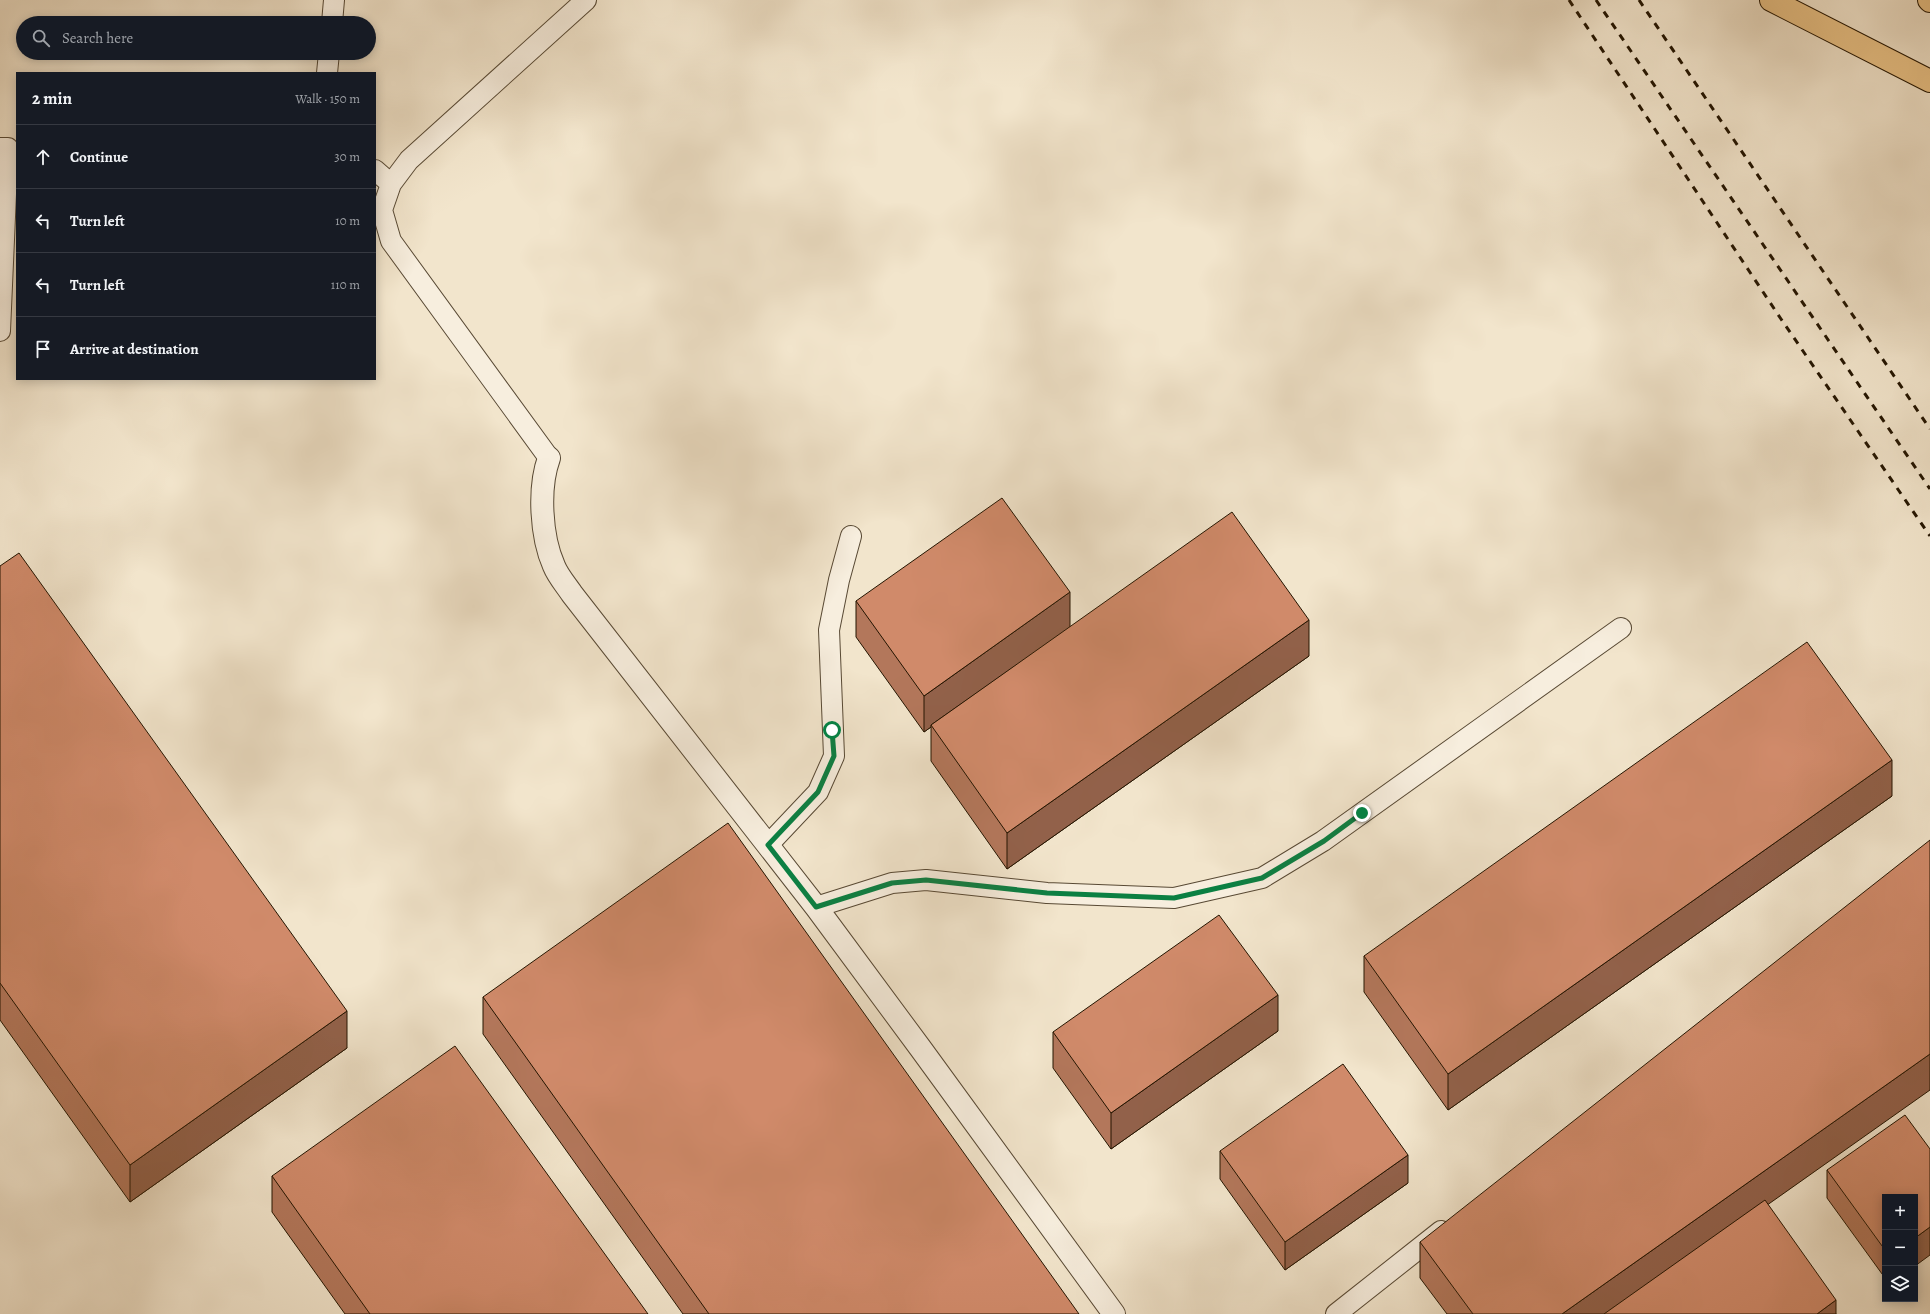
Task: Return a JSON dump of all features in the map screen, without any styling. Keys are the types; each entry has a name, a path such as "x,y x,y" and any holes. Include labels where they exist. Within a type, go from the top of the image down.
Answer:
{"highway":[{"path":"1771,0 1930,81"}],"street":[{"path":"549,458 544,482 544,525 546,547 555,568 572,594 816,907 922,1049 1114,1314"}],"lane":[{"path":"333,16 334,0"},
{"path":"549,458 391,241 382,210 391,184 409,160 586,0"},
{"path":"327,72 328,60"},
{"path":"0,331 8,148"},
{"path":"376,171 391,184"},
{"path":"768,845 818,792 834,756 829,630 839,580 851,536"},
{"path":"816,907 892,883 926,880 1047,893 1174,898 1262,878 1324,841 1621,628"},
{"path":"1336,1314 1455,1220"}],"building":[{"path":"1002,498 1070,592 924,696 856,601"},
{"path":"1232,512 1309,620 1007,833 931,725"},
{"path":"19,553 347,1011 130,1165 0,983 0,566"},
{"path":"1807,642 1892,760 1448,1074 1364,956"},
{"path":"728,823 1079,1314 709,1314 483,997"},
{"path":"1930,840 1930,1054 1562,1314 1473,1314 1420,1242"},
{"path":"1219,915 1278,995 1111,1113 1053,1032"},
{"path":"455,1046 648,1314 370,1314 272,1176"},
{"path":"1343,1064 1408,1155 1285,1242 1220,1151"},
{"path":"1905,1115 1930,1149 1930,1227 1918,1236 1918,1194 1882,1194 1882,1246 1827,1170"},
{"path":"1765,1200 1836,1300 1817,1314 1604,1314"}],"railway":[{"path":"1569,0 1781,319 1930,536"},
{"path":"1596,0 1930,489"},
{"path":"1639,0 1930,429"}],"route":[{"path":"832,730 834,756 818,792 768,845 816,907 858,892 892,883 926,880 1047,893 1174,898 1262,878 1324,841 1362,813"}]}
